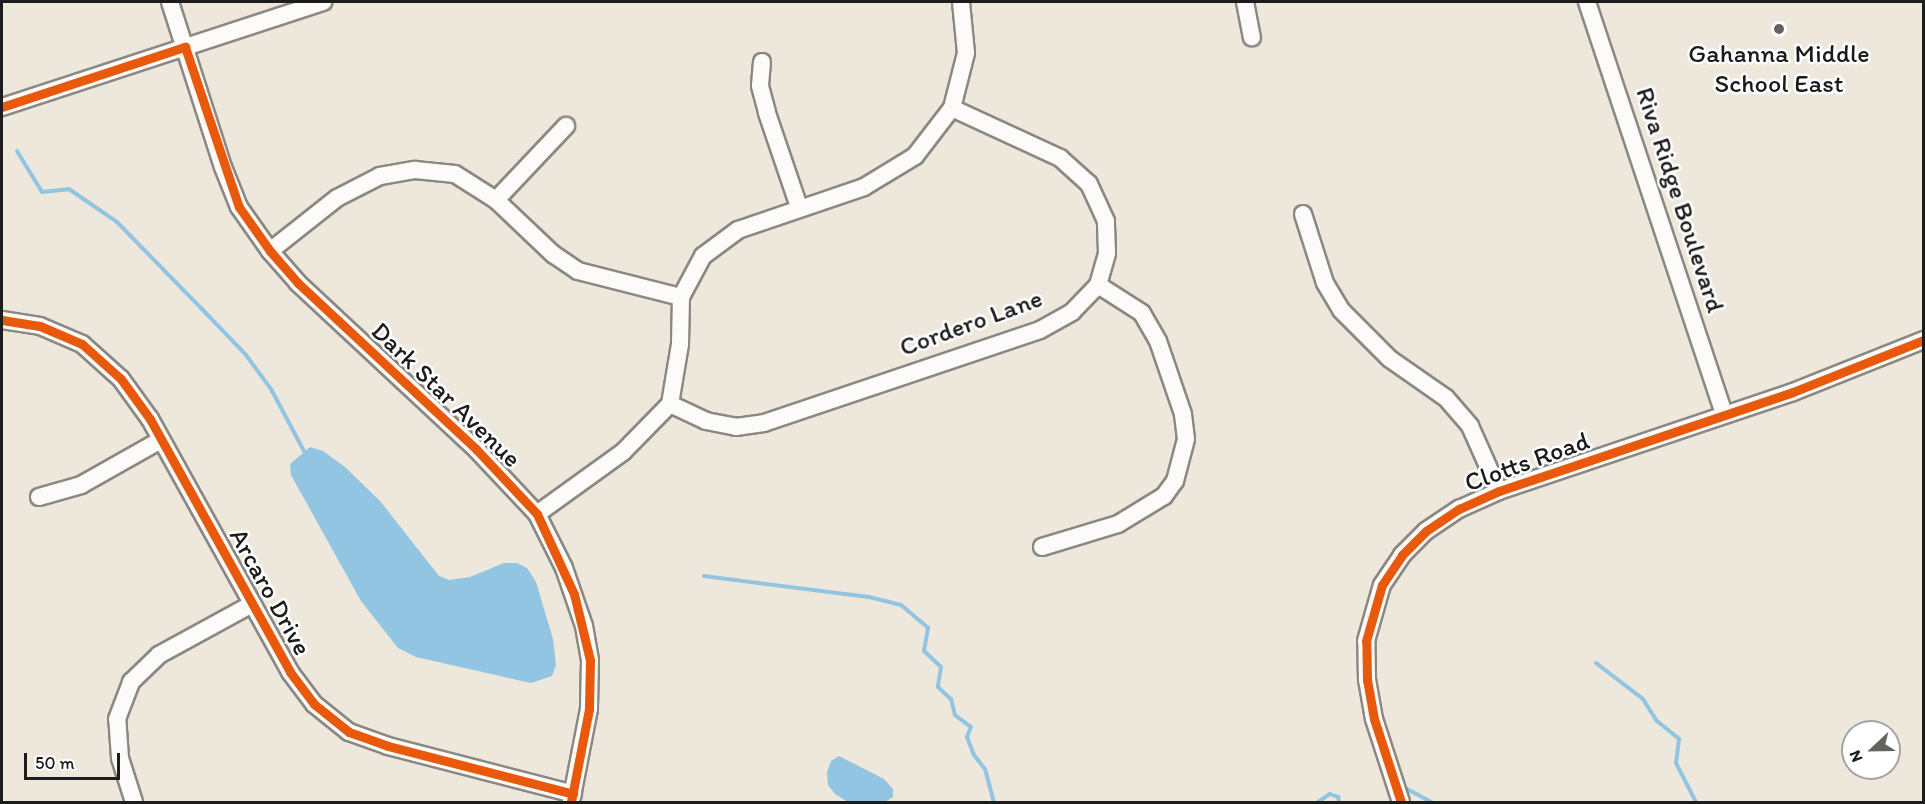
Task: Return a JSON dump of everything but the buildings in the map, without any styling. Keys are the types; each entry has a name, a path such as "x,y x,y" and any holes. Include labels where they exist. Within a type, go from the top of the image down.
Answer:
{"street":[{"name":"Dark Star Avenue","path":"170,2 239,207 270,251 298,283 476,449 537,514 574,594 590,660 590,709 572,798"},
{"path":"2,107 323,2"},
{"path":"537,514 623,452 670,404 680,344 681,297 704,256 738,230 799,207 864,187 915,156 952,108 966,53 961,2"},
{"path":"1245,2 1251,36"},
{"name":"Riva Ridge Boulevard","path":"1587,2 1724,415"},
{"path":"762,62 760,86 766,113 799,207"},
{"name":"Cordero Lane","path":"670,404 706,421 736,427 764,423 1040,330 1072,312 1098,285 1107,254 1106,221 1089,184 1059,158 952,108"},
{"path":"496,200 566,126"},
{"path":"270,251 338,198 380,176 415,170 455,174 496,200 553,254 578,271 681,297"},
{"path":"1303,214 1325,283 1341,310 1390,360 1446,398 1470,426 1499,491"},
{"path":"1042,547 1118,524 1164,496 1175,481 1186,439 1171,379 1142,313 1098,285"},
{"name":"Arcaro Drive","path":"2,320 40,326 82,344 121,380 161,440 290,672 314,704 349,732 388,746 572,798"},
{"name":"Clotts Road","path":"1401,802 1374,719 1366,680 1366,641 1372,612 1382,585 1402,555 1426,531 1459,509 1499,491 1724,415 1923,340"},
{"path":"39,497 81,485 161,440"},
{"path":"134,802 120,758 117,719 131,682 159,655 252,604"}],"water":[{"path":"310,447 323,451 345,467 380,501 439,576 449,580 470,577 504,563 517,563 527,568 536,582 553,639 556,665 552,676 531,683 416,657 398,648 361,601 291,475 290,464"},
{"path":"839,756 884,779 893,789 893,797 885,802 848,802 835,794 828,785 827,772 831,761"}],"waterway":[{"path":"17,151 42,192 69,189 117,222 246,355 271,389 304,451"},
{"path":"704,576 869,597 901,605 928,628 924,651 941,667 938,687 951,699 955,715 971,727 967,737 974,755 985,769 994,802"},
{"path":"1596,663 1643,699 1657,721 1679,739 1676,763 1696,802"},
{"path":"1407,789 1431,802"},
{"path":"1318,802 1330,794 1338,797 1339,802"}],"cycle path":[{"path":"2,107 185,47 239,207 270,251 298,283 476,449 537,514 574,594 590,660 589,709 571,802"},
{"path":"2,320 40,326 82,344 121,379 150,419 290,672 314,704 349,732 388,746 573,794"},
{"path":"1401,802 1374,719 1367,680 1366,641 1382,585 1402,555 1426,531 1459,509 1499,491 1793,392 1924,340"}],"place":[{"name":"Gahanna Middle School East","path":"1779,29"}]}
